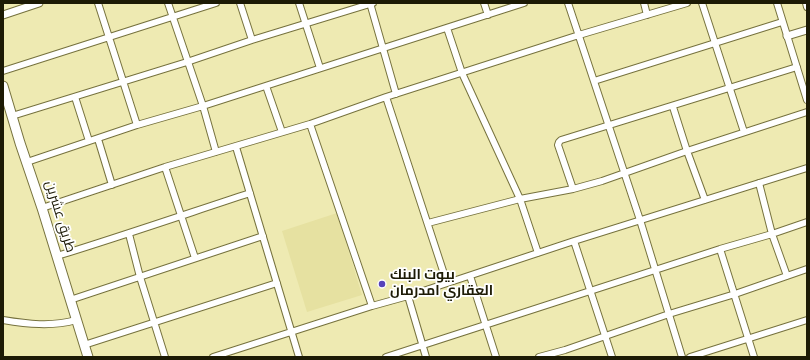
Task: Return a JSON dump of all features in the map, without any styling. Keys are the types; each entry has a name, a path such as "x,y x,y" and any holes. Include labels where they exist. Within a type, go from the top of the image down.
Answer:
{"main road":[{"name":"طريق عشرين","path":"3,86 88,357"}],"street":[{"path":"3,15 39,3"},
{"path":"98,3 137,125"},
{"path":"168,3 203,106 216,152"},
{"path":"3,71 216,3"},
{"path":"240,3 252,40"},
{"path":"299,3 320,68"},
{"path":"12,116 188,62 252,40 371,3 396,94"},
{"path":"484,3 488,15"},
{"path":"27,162 137,125 203,106 524,3"},
{"path":"568,3 640,220 682,357"},
{"path":"644,3 647,15"},
{"path":"42,208 165,167 310,124 386,97 579,35 687,3"},
{"path":"702,3 744,132"},
{"path":"777,3 807,100"},
{"path":"806,3 807,7"},
{"path":"594,81 782,22"},
{"path":"447,28 462,73 520,199 538,253"},
{"path":"787,36 807,30"},
{"path":"573,189 558,145 559,142 570,137 673,107 797,67"},
{"path":"266,86 282,132"},
{"path":"75,97 89,141"},
{"path":"386,97 447,283"},
{"path":"673,107 705,200"},
{"path":"428,223 520,199 573,189 602,181 624,172 807,112"},
{"path":"310,124 372,306"},
{"path":"98,139 112,185"},
{"path":"236,146 299,357"},
{"path":"165,167 195,258"},
{"path":"213,357 224,355 574,241 807,168"},
{"path":"759,183 772,234 787,276"},
{"path":"57,256 129,234 180,215 250,193"},
{"path":"386,357 590,290 807,222"},
{"path":"129,234 140,277 165,357"},
{"path":"70,300 263,236"},
{"path":"574,241 612,357"},
{"path":"720,249 754,357"},
{"path":"539,357 565,350 807,269"},
{"path":"470,276 496,357"},
{"path":"84,345 277,283"},
{"path":"408,296 426,357"},
{"path":"3,320 50,324 64,324 76,320"},
{"path":"690,357 807,320"},
{"path":"565,350 568,357"}],"shaded area":[{"path":"337,213 362,295 307,312 282,231"}],"place":[{"name":"بيوت البنك العقاري امدرمان","path":"382,284"}]}
